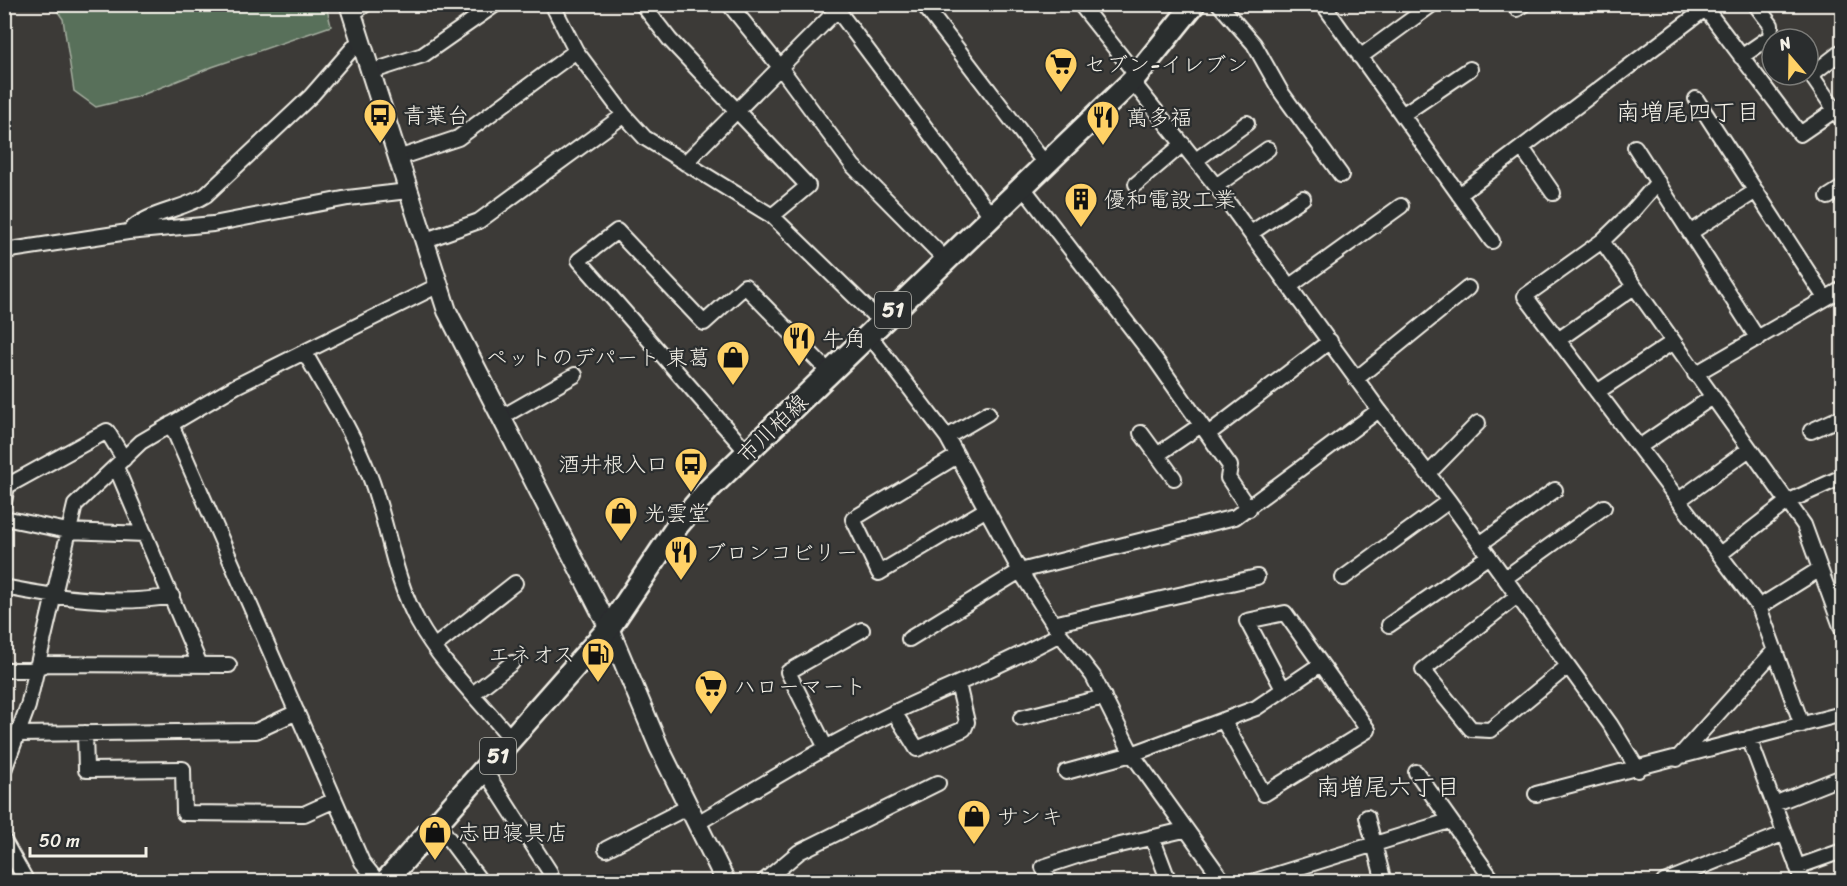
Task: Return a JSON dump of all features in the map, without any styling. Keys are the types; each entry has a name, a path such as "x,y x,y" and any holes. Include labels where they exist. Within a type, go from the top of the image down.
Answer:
{"main road":[{"name":"市川柏線","path":"385,882 609,628 678,525 708,490 1135,79 1194,4"}],"street":[{"path":"370,72 423,55 496,4"},
{"path":"552,4 576,51 624,115 645,138 772,216 875,329 947,437 1020,571 1057,629 1093,676 1132,754 1184,830 1224,882"},
{"path":"642,4 670,40 808,186 772,216"},
{"path":"729,4 780,67 853,166 946,260"},
{"path":"923,4 1046,165"},
{"path":"1080,4 1182,144 1251,233 1379,410 1449,501 1610,724 1638,770"},
{"path":"1219,4 1254,44 1281,92 1341,175"},
{"path":"1323,4 1491,241"},
{"path":"1360,57 1430,6 1428,4"},
{"path":"1514,4 1517,9 1524,4"},
{"path":"1741,57 1770,37 1771,26 1755,4"},
{"path":"685,163 780,67 835,7 992,217"},
{"path":"1459,195 1703,7 1800,134 1839,116 1811,75 1842,51"},
{"path":"356,8 360,40 437,286 447,311 609,628 659,747 726,882"},
{"path":"128,232 140,220 191,205 206,195 311,96 360,40"},
{"path":"398,158 458,138 576,51"},
{"path":"1401,115 1470,69"},
{"path":"1696,99 1825,298"},
{"path":"423,241 480,221 624,115"},
{"path":"1196,160 1247,123"},
{"path":"1136,184 1182,144"},
{"path":"1635,147 1758,339"},
{"path":"1216,186 1268,148"},
{"path":"1522,148 1553,193"},
{"path":"1658,182 1602,241 1525,296 1759,607 1802,726"},
{"path":"1022,186 1155,359 1230,466 1228,478 1249,509"},
{"path":"1828,197 1842,188"},
{"path":"4,251 128,232 213,224 348,198 408,191"},
{"path":"1691,232 1756,192"},
{"path":"1251,233 1303,198"},
{"path":"1290,286 1401,207"},
{"path":"747,452 579,260 617,231 704,323 745,286 831,373"},
{"path":"1602,241 1711,398 1804,525 1842,629"},
{"path":"4,770 18,734 38,667 75,505 141,442 236,386 437,286"},
{"path":"1558,340 1634,287"},
{"path":"1356,379 1468,288"},
{"path":"1695,374 1842,289"},
{"path":"1157,455 1204,429 1330,341"},
{"path":"1597,392 1673,342"},
{"path":"305,353 356,444 370,475 405,591 418,621 435,646 512,740"},
{"path":"502,417 575,375"},
{"path":"1639,447 1711,398"},
{"path":"909,639 1020,571 1218,523 1249,509 1379,410"},
{"path":"947,437 988,413"},
{"path":"1811,431 1842,418"},
{"path":"1428,474 1478,423"},
{"path":"171,424 362,862 378,882"},
{"path":"4,502 7,486 106,431 145,534 200,665"},
{"path":"1141,433 1174,478"},
{"path":"1679,500 1748,450"},
{"path":"957,456 853,519 879,573 985,510"},
{"path":"1720,554 1787,502 1815,487 1842,477"},
{"path":"1480,544 1555,490"},
{"path":"1343,578 1449,501"},
{"path":"1505,578 1604,507"},
{"path":"4,518 68,531 145,534"},
{"path":"1389,625 1489,556"},
{"path":"1759,607 1820,569"},
{"path":"696,824 826,748 894,712 1018,657 1057,629 1257,577"},
{"path":"435,646 515,583"},
{"path":"4,587 53,597 152,600 172,596"},
{"path":"1517,596 1423,670 1471,729 1490,730 1568,666"},
{"path":"1223,720 1264,794 1368,730 1286,613 1247,621 1283,689"},
{"path":"826,748 788,672 862,630"},
{"path":"1677,759 1775,650"},
{"path":"474,693 512,663"},
{"path":"4,670 30,670 47,664 229,665"},
{"path":"1066,772 1132,754 1256,708 1321,664"},
{"path":"894,712 917,749 964,729 967,722 958,684"},
{"path":"1021,718 1104,697"},
{"path":"18,734 256,731 297,712"},
{"path":"1536,794 1638,770 1842,714"},
{"path":"85,733 86,770 183,769 184,813 304,813 335,800"},
{"path":"1749,738 1803,882"},
{"path":"485,771 550,872"},
{"path":"1416,772 1489,880"},
{"path":"1774,804 1842,777"},
{"path":"764,882 799,852 938,783"},
{"path":"606,849 688,807"},
{"path":"1367,817 1384,882"},
{"path":"1252,882 1449,821"},
{"path":"436,822 481,882"},
{"path":"1050,882 1043,867 1086,853 1184,830"},
{"path":"1664,882 1785,833"},
{"path":"1152,837 1169,882"},
{"path":"4,865 8,846"},
{"path":"8,846 27,882"},
{"path":"1797,867 1842,851"}],"green space":[{"path":"53,5 326,5 331,26 212,67 137,97 96,107 74,91 63,19"}],"place":[{"name":"セブン-イレブン","path":"1061,93"},
{"name":"青葉台","path":"380,144"},
{"name":"萬多福","path":"1103,146"},
{"name":"優和電設工業","path":"1081,228"},
{"name":"牛角","path":"799,367"},
{"name":"ペットのデパート 東葛","path":"733,386"},
{"name":"酒井根入口","path":"691,493"},
{"name":"光雲堂","path":"621,542"},
{"name":"ブロンコビリー","path":"681,581"},
{"name":"エネオス","path":"598,683"},
{"name":"ハローマート","path":"711,715"},
{"name":"サンキ","path":"974,845"},
{"name":"志田寝具店","path":"435,861"}],"district":[{"name":"南増尾四丁目","path":"1688,112"},
{"name":"南増尾六丁目","path":"1388,787"}]}
